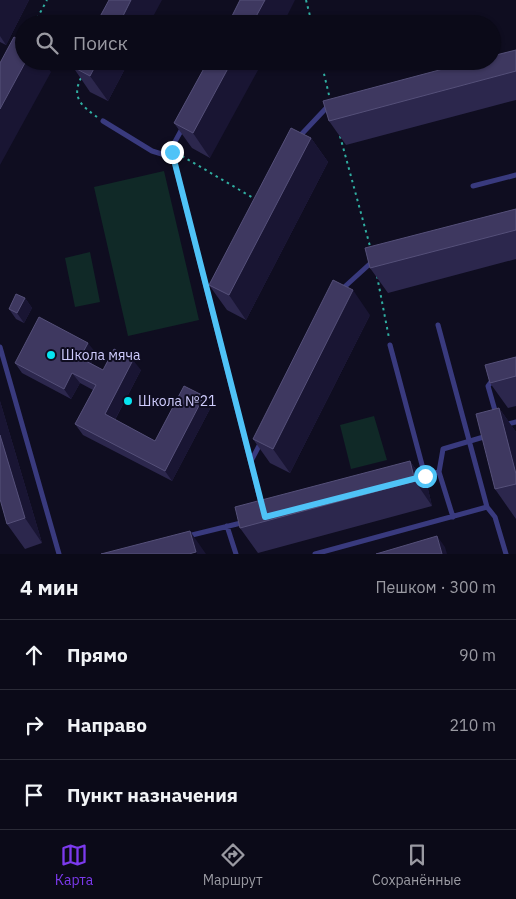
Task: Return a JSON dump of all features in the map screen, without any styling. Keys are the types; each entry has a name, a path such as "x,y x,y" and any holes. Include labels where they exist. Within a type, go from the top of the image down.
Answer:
{"lane":[{"path":"294,142 331,103 340,101"},
{"path":"103,121 152,151 165,155 172,151 184,125"},
{"path":"172,151 265,517"},
{"path":"473,186 516,174"},
{"path":"338,293 374,261 383,258"},
{"path":"209,300 213,292"},
{"path":"438,325 487,507 495,516 506,554"},
{"path":"390,345 425,476"},
{"path":"0,347 59,554"},
{"path":"497,418 488,386 496,376 502,374"},
{"path":"499,426 516,422"},
{"path":"453,517 439,472 443,449 492,434"},
{"path":"250,462 264,435"},
{"path":"406,480 439,472"},
{"path":"315,554 487,507"},
{"path":"181,538 255,519"},
{"path":"227,526 236,554"}],"path":[{"path":"39,15 47,0"},
{"path":"306,0 310,15"},
{"path":"322,70 331,103"},
{"path":"84,72 77,94 82,107 103,121"},
{"path":"338,131 374,261 390,345"},
{"path":"172,151 261,203"}],"green space":[{"path":"164,171 199,320 128,336 94,187"},
{"path":"90,252 100,302 75,307 65,258"},
{"path":"374,416 387,460 351,469 340,425"}],"building":[{"path":"109,0 131,0 124,15 101,15"},
{"path":"240,0 265,0 257,15 232,15"},
{"path":"15,38 15,70 21,70 0,109 0,63"},
{"path":"516,50 516,71 329,121 323,101 439,70 501,70 501,54"},
{"path":"79,70 93,70 90,76"},
{"path":"203,70 227,70 193,133 174,123"},
{"path":"291,128 311,138 229,295 209,285"},
{"path":"516,209 516,230 370,268 365,248"},
{"path":"333,280 353,290 273,449 253,439"},
{"path":"16,294 25,298 17,313 9,309"},
{"path":"39,317 88,343 80,358 103,370 114,349 133,360 105,414 155,441 184,386 204,396 165,471 75,424 96,385 72,373 64,389 15,363"},
{"path":"516,357 516,376 490,383 485,365"},
{"path":"499,408 516,474 516,484 495,489 476,414"},
{"path":"0,435 25,518 7,524 0,499"},
{"path":"410,461 415,481 240,528 235,507"},
{"path":"190,531 196,552 189,554 101,554"},
{"path":"437,536 442,554 376,554"}],"place":[{"name":"Школа мяча","path":"51,355"},
{"name":"Школа №21","path":"128,401"}],"route":[{"path":"172,152 265,517 425,476"}]}
